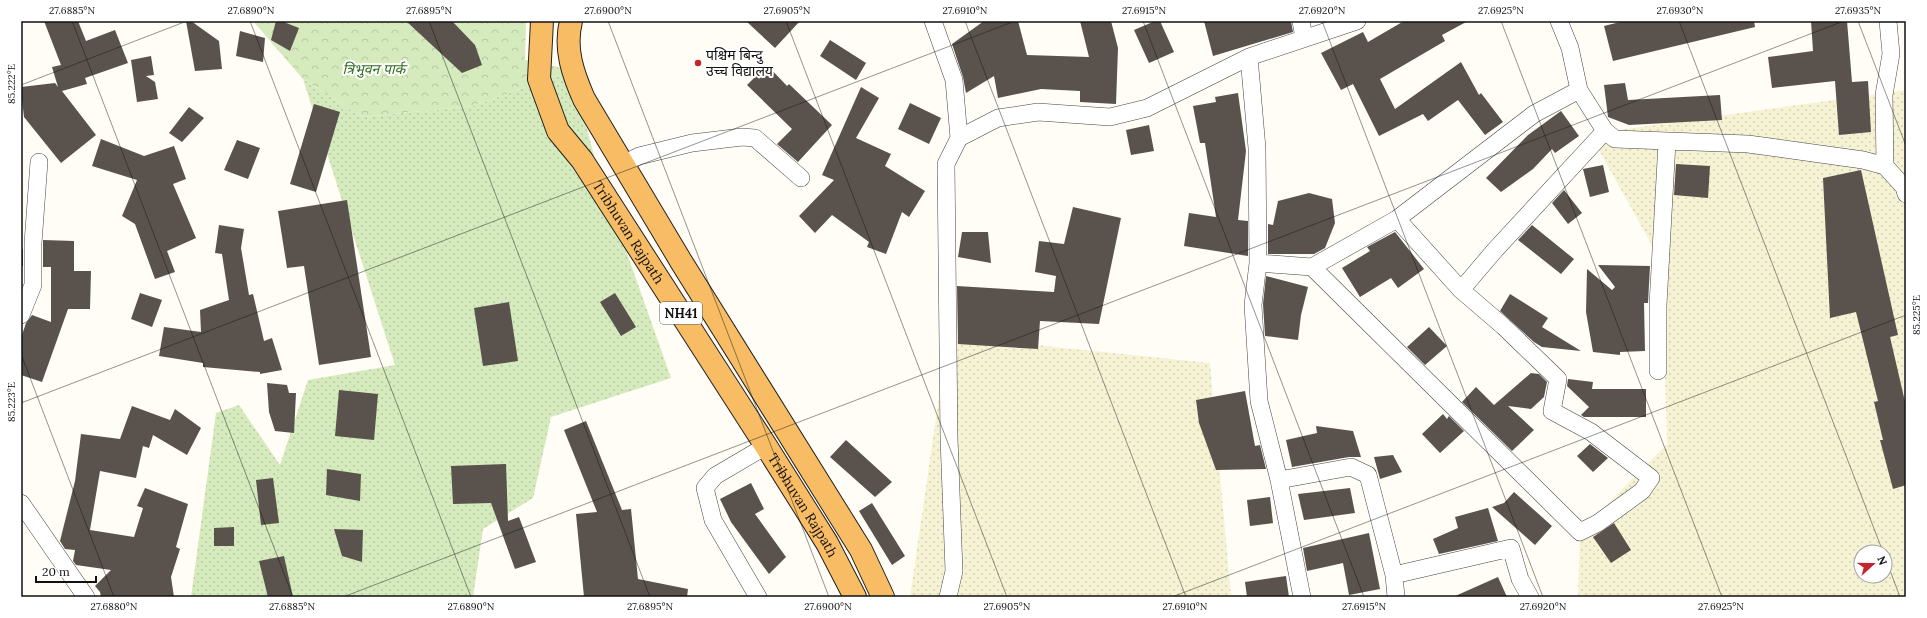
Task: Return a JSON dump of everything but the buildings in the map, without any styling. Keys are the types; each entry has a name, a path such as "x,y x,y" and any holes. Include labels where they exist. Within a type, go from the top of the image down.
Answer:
{"highway":[{"name":"Tribhuvan Rajpath","path":"542,21 539,79 558,131 582,160 766,446 827,543 855,597"},
{"name":"Tribhuvan Rajpath","path":"571,21 568,50 571,70 584,99 682,263 861,550 883,597"}],"street":[{"path":"933,21 954,80 959,138 946,164 948,438 954,571 948,597"},
{"path":"1301,21 1304,38"},
{"path":"959,138 998,118 1032,113 1110,117 1148,108 1249,56 1357,21"},
{"path":"1559,21 1570,48 1579,90 1605,131 1615,139 1748,144 1863,160 1885,166 1904,187 1906,194"},
{"path":"1885,166 1884,95 1898,54 1888,21"},
{"path":"1249,56 1257,148 1258,263 1253,305 1259,401 1279,480 1302,597"},
{"path":"1258,263 1312,267 1397,220 1534,114 1579,90"},
{"path":"1461,290 1495,250 1605,131"},
{"path":"623,164 639,156 692,142 742,137 755,138 801,178"},
{"path":"1658,371 1658,305 1667,142"},
{"path":"21,315 33,285 33,243 39,162"},
{"path":"1312,267 1580,532 1598,523 1642,491 1651,478 1592,432 1552,411 1558,379 1503,326 1461,290 1397,220"},
{"path":"758,597 713,520 705,488 714,476 766,446"},
{"path":"1279,480 1351,467 1368,475 1394,575 1396,597"},
{"path":"21,503 86,597"},
{"path":"1394,575 1511,548 1520,579 1530,597"}],"shaded area":[{"path":"1906,90 1906,597 1578,597 1580,532 1667,444 1662,263 1590,134"},
{"path":"948,336 1210,363 1231,597 910,597"}],"green space":[{"name":"त्रिभुवन पार्क","path":"253,21 526,21 525,60 571,70 473,106 362,117 303,79"},
{"path":"571,70 599,174 671,378 551,417 533,498 483,529 473,597 191,597 216,413 239,405 280,465 308,380 395,365 303,79 362,117 473,106"}],"place":[{"name":"पश्चिम बिन्दु उच्च विद्यालय","path":"698,63"}]}
